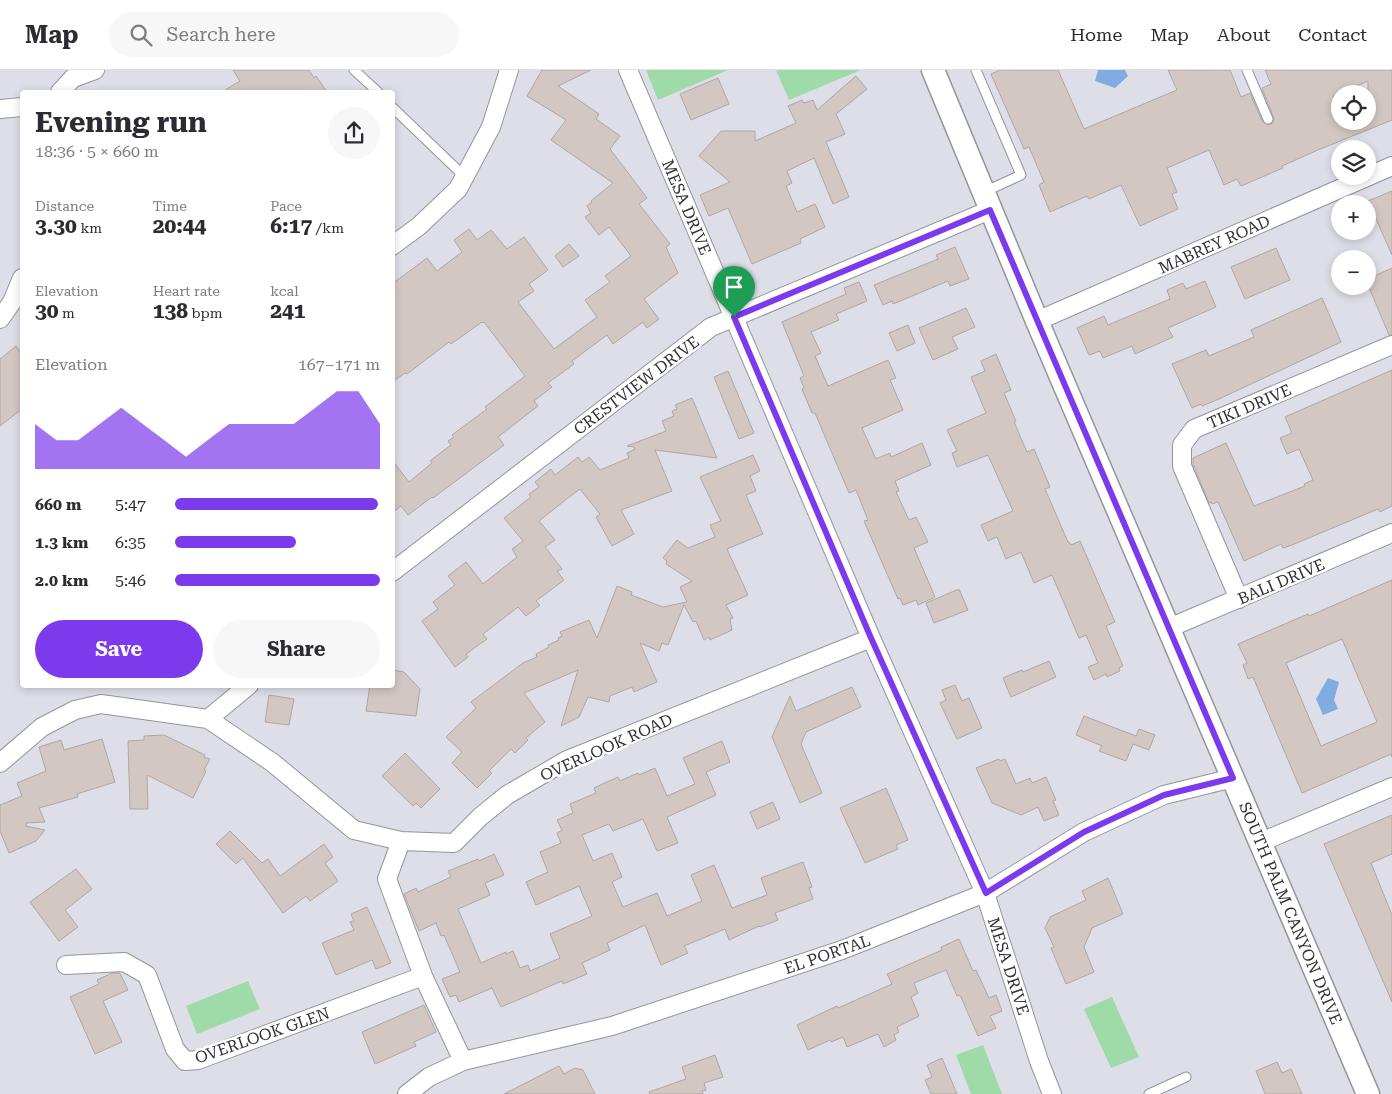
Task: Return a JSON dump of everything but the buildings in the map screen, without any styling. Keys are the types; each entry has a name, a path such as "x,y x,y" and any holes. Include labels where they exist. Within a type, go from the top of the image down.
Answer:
{"street":[{"path":"62,90 73,78 95,70"},
{"path":"395,244 419,226 458,189 491,127 509,70"},
{"name":"MESA DRIVE","path":"628,70 871,638 986,893 1039,1061 1052,1094"},
{"name":"SOUTH PALM CANYON DRIVE","path":"935,71 1037,322 1368,1094"},
{"path":"0,109 20,107"},
{"name":"MABREY ROAD","path":"1037,322 1392,166"},
{"name":"CRESTVIEW DRIVE","path":"395,570 711,327 987,201"},
{"path":"0,319 12,302 20,283"},
{"name":"TIKI DRIVE","path":"1239,599 1182,466 1182,445 1194,429 1392,345"},
{"name":"BALI DRIVE","path":"1169,628 1392,533"},
{"name":"OVERLOOK ROAD","path":"208,719 273,763 354,830 401,841 454,843 480,817 507,795 567,760 871,638"},
{"path":"0,763 42,727 75,710 101,704 208,719 245,688"},
{"name":"EL PORTAL","path":"407,1094 429,1077 464,1061 612,1026 842,950 986,893 1093,828 1164,795 1233,778"},
{"path":"1261,842 1392,787"},
{"path":"401,841 387,879 423,976 464,1061"},
{"name":"OVERLOOK GLEN","path":"66,965 124,962 147,975 175,1049 185,1061 198,1060 423,976"}],"lane":[{"path":"354,70 376,90"},
{"path":"976,70 1021,176 987,201"},
{"path":"1247,70 1268,120"},
{"path":"395,110 464,176"},
{"path":"1149,1094 1186,1077"}],"green space":[{"path":"646,70 728,70 658,100"},
{"path":"776,70 861,70 789,100"},
{"path":"248,981 260,1009 197,1034 186,1006"},
{"path":"1112,997 1139,1057 1111,1068 1084,1009"},
{"path":"983,1045 1002,1094 971,1094 956,1055"}],"water":[{"path":"1098,70 1125,70 1128,76 1115,88 1095,81"},
{"path":"1328,678 1339,682 1334,700 1338,709 1323,715 1316,699"}],"route":[{"path":"990,210 1233,778 1164,795 1084,832 986,893 871,638 734,317 990,210"}]}
